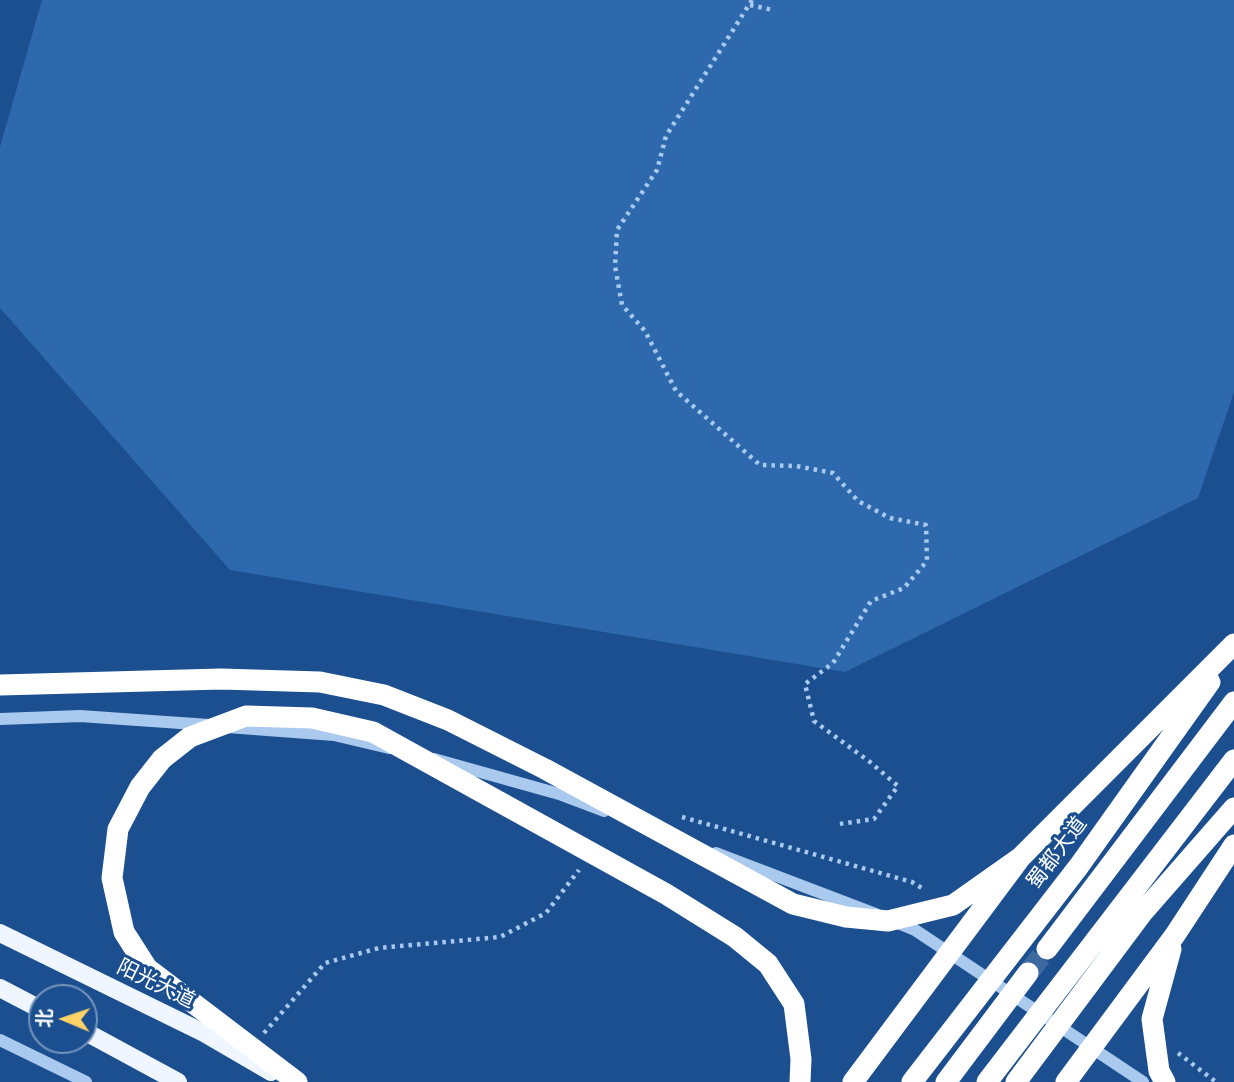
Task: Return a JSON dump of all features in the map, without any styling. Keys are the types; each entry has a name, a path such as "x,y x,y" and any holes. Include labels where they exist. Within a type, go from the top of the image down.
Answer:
{"highway":[{"path":"853,1082 1021,858 1234,646"},
{"name":"蜀都大道","path":"912,1082 1079,866 1234,646"},
{"path":"0,685 221,679 320,682 384,695 448,720 545,769 793,904 846,917 888,921 953,905 1021,858"},
{"path":"1047,949 1234,702"},
{"path":"297,1082 147,968 124,932 112,878 118,828 140,787 162,759 190,737 246,716 312,718 373,732 666,894 735,937 768,964 794,1004 801,1059 800,1082"},
{"path":"986,1082 1234,760"},
{"path":"1016,1082 1143,912 1234,808"},
{"path":"1066,1082 1175,935 1234,845"},
{"path":"1165,1082 1159,1071 1152,1019 1175,935"},
{"path":"946,1082 1028,973"}],"main road":[{"name":"阳光大道","path":"0,933 204,1033 289,1082"},
{"path":"0,988 28,1003"},
{"path":"98,1039 178,1082"}],"street":[{"path":"0,719 79,716 334,734 451,763 559,794 915,930 1138,1078"},
{"path":"0,1040 86,1082"}],"path":[{"path":"773,10 751,2 666,136 657,170 617,230 615,266 622,305 645,331 676,391 760,465 796,466 833,473 858,501 890,518 926,525 927,561 904,588 871,601 833,663 805,684 814,721 898,786 874,819 839,824"}],"shaded area":[{"path":"42,0 1234,0 1234,392 1198,498 845,672 230,570 0,308 0,147"}],"tunnel":[{"path":"1028,973 1047,949"}]}
